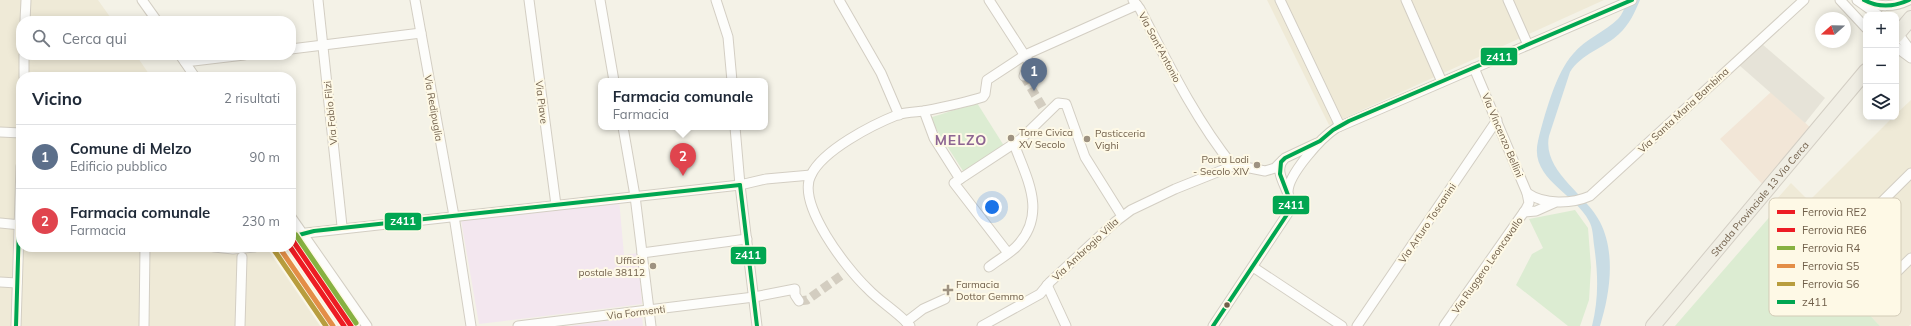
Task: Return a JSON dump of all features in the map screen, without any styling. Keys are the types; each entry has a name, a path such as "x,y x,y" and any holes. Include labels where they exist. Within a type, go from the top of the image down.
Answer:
{"main road":[{"path":"1899,34 1911,18"},
{"name":"Strada Provinciale 13 Via Cerca","path":"1653,326 1863,75"}],"street":[{"path":"25,16 26,0"},
{"path":"142,0 153,16"},
{"name":"Via Fabio Filzi","path":"318,0 342,226"},
{"name":"Via Redipuglia","path":"415,0 454,216 471,326"},
{"name":"Via Piave","path":"529,0 556,205"},
{"path":"600,0 613,78"},
{"path":"716,0 727,34 732,78"},
{"path":"839,0 879,68 899,115"},
{"path":"989,0 1028,62 1024,76"},
{"path":"1280,0 1340,126"},
{"path":"1406,0 1442,82"},
{"path":"1508,0 1528,45"},
{"name":"Via Santa Maria Bambina","path":"1524,212 1536,211 1557,202 1585,198 1592,194 1804,0"},
{"path":"1840,0 1863,24"},
{"path":"1857,0 1874,12"},
{"path":"1864,0 1870,3 1882,5 1897,4 1909,0"},
{"path":"1233,166 1265,171 1275,168 1285,158 1320,141 1340,126 1629,1"},
{"name":"Via Sant'Antonio","path":"924,111 982,97 986,94 987,80 1024,55 1135,2 1188,99 1214,140 1233,166"},
{"path":"1854,14 1863,21"},
{"path":"296,48 420,33"},
{"path":"1899,39 1911,52"},
{"path":"1899,40 1911,58"},
{"path":"24,60 24,72"},
{"path":"183,60 191,72"},
{"name":"Via Vincenzo Bellini","path":"1474,68 1528,193 1528,203"},
{"path":"1008,253 954,183 1014,144 1045,110 1058,103 1066,104 1084,155 1122,216"},
{"path":"945,299 923,309 908,324 870,291 850,270 816,217 809,192 811,175 824,160 843,144 899,115 924,111 934,138 960,179"},
{"name":"Via Arturo Toscanini","path":"1357,326 1497,120"},
{"path":"623,130 635,196 651,326"},
{"path":"735,130 740,185 757,326"},
{"path":"0,132 16,133"},
{"path":"1288,192 1289,184 1297,171 1320,141"},
{"path":"989,267 1016,247 1029,227 1034,211 1030,185 1014,144"},
{"path":"1291,156 1297,160 1299,165 1297,171 1292,174 1285,172 1282,168 1285,158 1291,156"},
{"path":"1213,326 1290,212 1291,206 1288,192 1280,171 1285,158"},
{"name":"Via Ambrogio Villa","path":"982,326 1038,295 1122,216 1175,189 1233,166"},
{"path":"1886,198 1911,173"},
{"path":"306,233 740,185 766,179 811,175"},
{"name":"Via Santa Maria Bambina","path":"1528,193 1539,199 1557,202"},
{"name":"Via Ruggero Leoncavallo","path":"1444,326 1524,212 1528,203"},
{"path":"0,223 16,225"},
{"path":"296,224 367,326"},
{"path":"642,253 747,239"},
{"path":"16,326 19,252"},
{"path":"144,326 145,252"},
{"path":"240,326 242,257"},
{"path":"1901,268 1911,258"},
{"path":"1253,266 1342,326"},
{"path":"842,275 850,270"},
{"path":"0,282 17,282"},
{"path":"1047,285 1066,326"},
{"name":"Via Formenti","path":"518,326 754,297 795,289 795,295 799,301"}],"shaded area":[{"path":"0,0 98,0 109,16 16,16 16,60 139,60 148,72 16,72 16,252 269,252 320,326 0,326"},
{"path":"1267,0 1604,0 1329,125"},
{"path":"1628,0 1640,0 1626,27 1613,39 1580,60 1570,72 1549,136 1549,149 1552,160 1566,181 1593,211 1605,234 1608,247 1610,274 1604,314 1600,326 1592,326 1596,305 1597,286 1591,227 1582,211 1546,176 1540,166 1537,154 1538,141 1551,95 1567,62 1583,44 1618,19"},
{"path":"1762,44 1825,98 1805,123 1739,65"},
{"path":"1771,92 1812,129 1765,187 1720,139"},
{"path":"1911,100 1911,324 1909,326 1880,326 1871,316 1901,316 1901,198 1812,198 1890,120 1899,120 1899,111"},
{"path":"1791,183 1806,198 1778,198"},
{"path":"619,199 624,255 638,253 642,304 479,324 461,220"},
{"path":"642,316 643,326 569,326"}],"green space":[{"path":"977,103 1006,149 965,174 929,118"},
{"path":"1575,210 1588,228 1591,267 1589,300 1580,326 1568,326 1516,285 1532,254 1543,248 1529,219"},
{"path":"1769,218 1769,316 1871,316 1880,326 1675,326"}],"tunnel":[{"path":"1024,76 1043,108"},
{"path":"296,236 306,233"},
{"path":"799,301 807,300 842,275"}],"rail line":[{"name":"R4","path":"296,235 356,323"},
{"name":"RE2","path":"296,245 351,326"},
{"name":"S6","path":"275,252 326,326"},
{"name":"S5","path":"282,252 333,326"},
{"name":"RE6","path":"293,252 344,326"}],"transit line":[{"name":"z411","path":"1213,326 1290,210 1291,203 1280,174 1281,162 1285,158 1320,141 1333,130 1349,121 1632,0"},
{"name":"z411","path":"1864,0 1870,3 1886,6 1909,0"},
{"name":"z411","path":"740,185 757,326"},
{"name":"z411","path":"296,236 314,231 740,185"},
{"name":"z411","path":"16,326 18,252"}],"place":[{"name":"Comune di Melzo","path":"1034,91"},
{"name":"Torre Civica XV Secolo","path":"1011,138"},
{"name":"Pasticceria Vighi","path":"1087,139"},
{"name":"Porta Lodi - Secolo XIV","path":"1257,165"},
{"name":"Farmacia comunale","path":"683,176"},
{"name":"Ufficio postale 38112","path":"653,266"},
{"name":"Farmacia Dottor Gemmo","path":"948,290"}],"district":[{"name":"MELZO","path":"961,140"}]}
